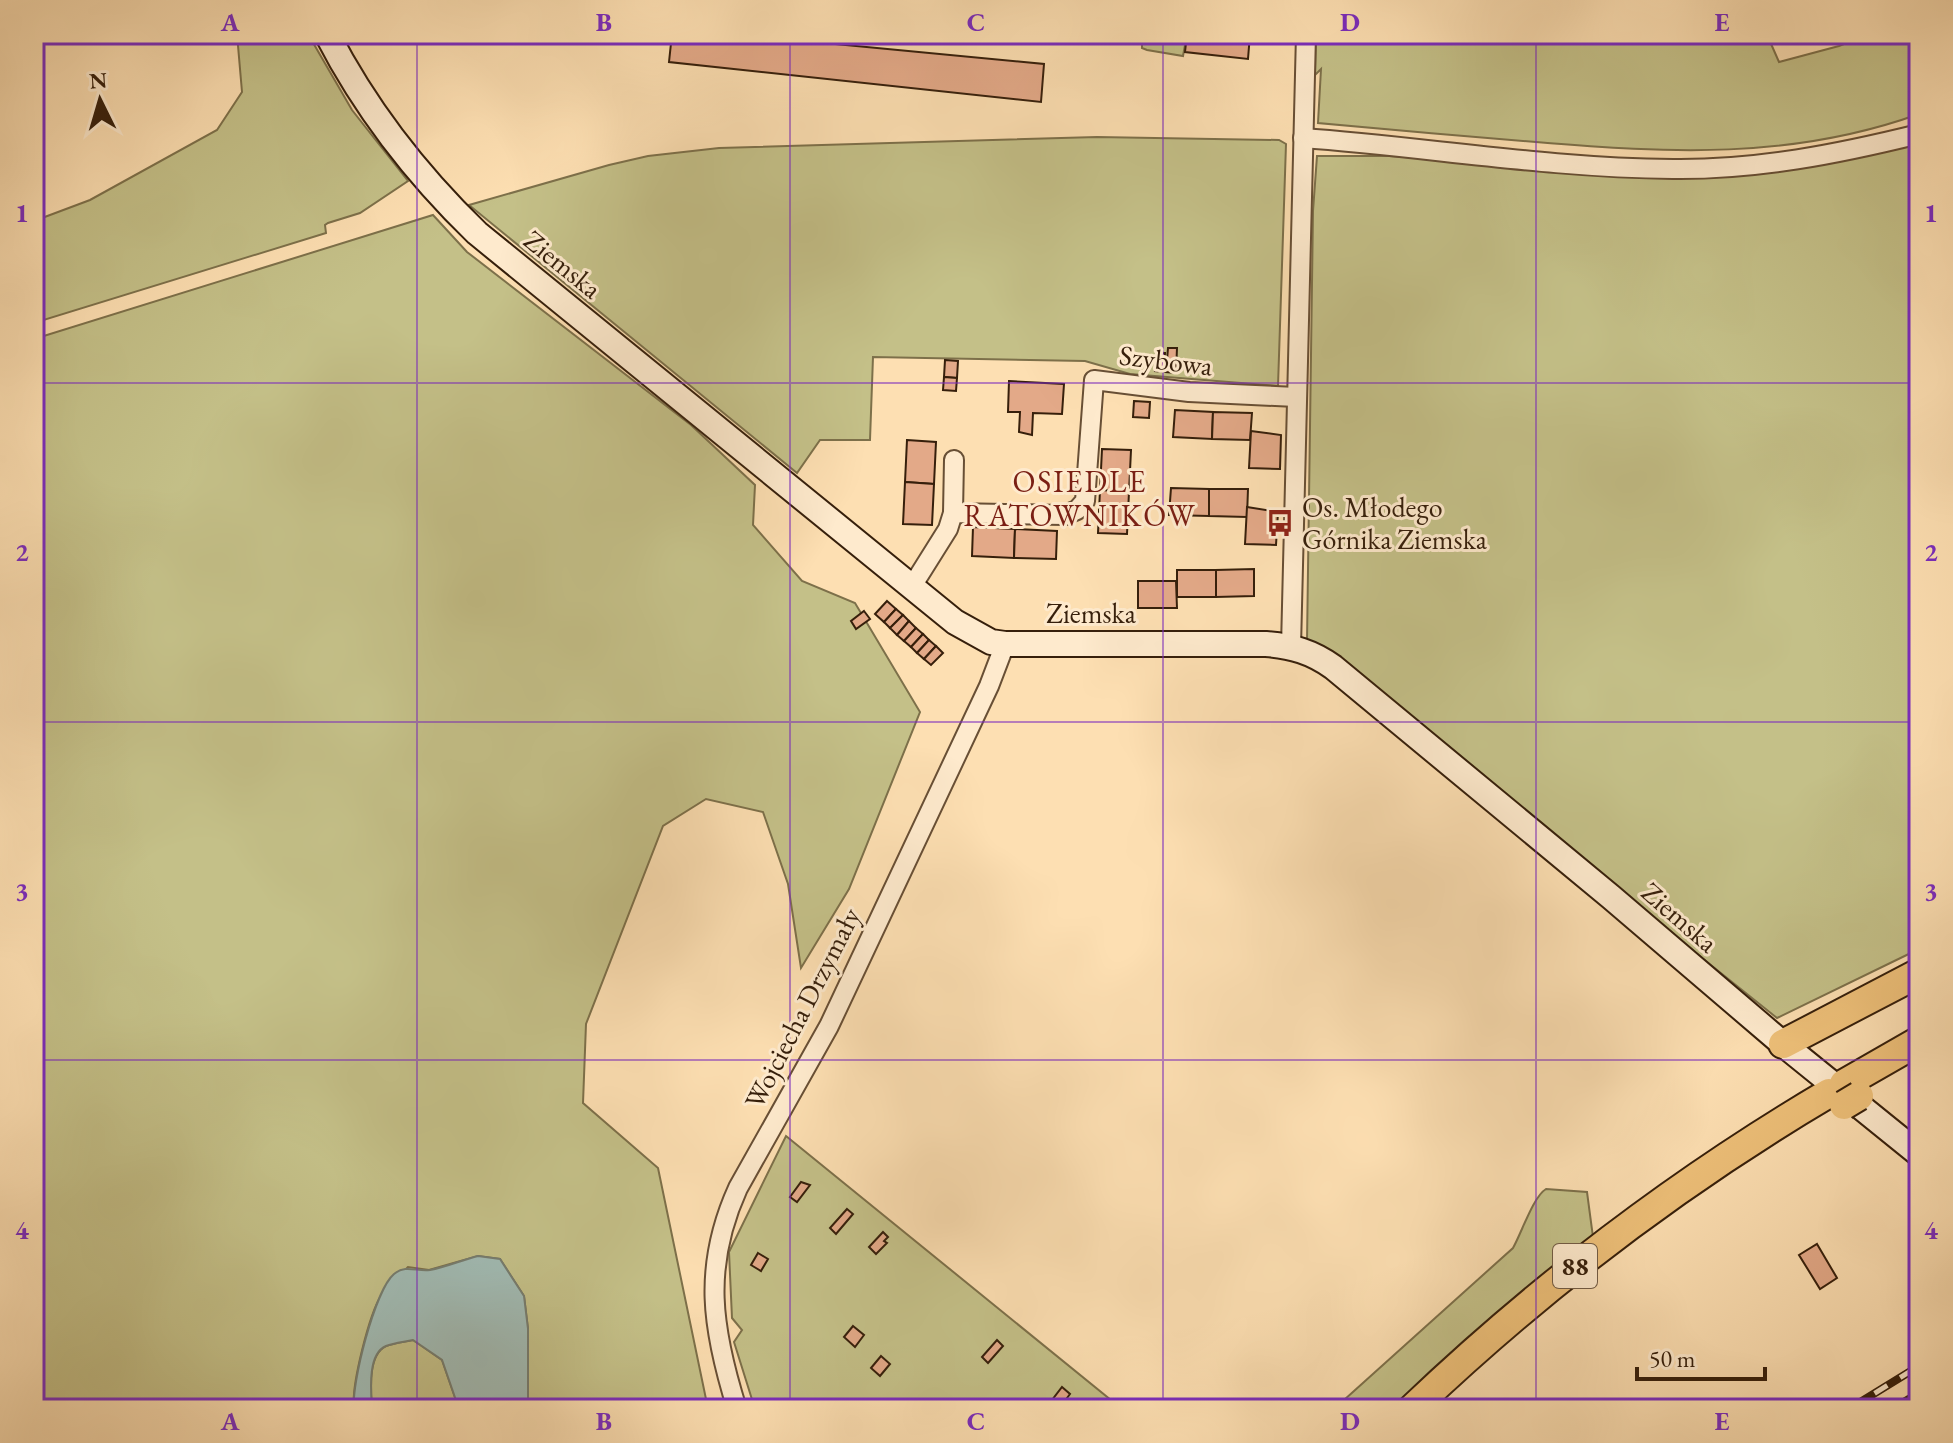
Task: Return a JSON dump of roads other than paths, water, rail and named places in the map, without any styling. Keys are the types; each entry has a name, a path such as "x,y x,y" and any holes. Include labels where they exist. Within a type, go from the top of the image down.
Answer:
{"main road":[{"path":"1783,1044 1919,973"},
{"name":"88","path":"1440,1409 1503,1350 1589,1279 1919,1041"},
{"name":"88","path":"1412,1409 1515,1314 1579,1262 1683,1186 1844,1095 1919,1062"}],"street":[{"name":"Ziemska","path":"327,34 369,107 454,211 477,233 911,588 975,636 1005,644 1229,643 1291,647 1316,656 1919,1154"},
{"path":"1291,647 1306,34"},
{"path":"1303,138 1565,163 1674,169 1777,163 1847,152 1919,134"},
{"name":"Szybowa","path":"953,513 1065,515 1077,510 1085,501 1094,380 1201,393 1296,397"},
{"path":"911,588 948,529 953,513 954,460"},
{"name":"Wojciecha Drzymały","path":"737,1409 713,1304 714,1270 728,1211 835,1014 976,713 1005,644"}],"water":[{"path":"478,1256 500,1259 524,1296 528,1329 528,1409 459,1409 442,1360 413,1340 380,1350 373,1365 372,1409 354,1409 356,1380 372,1317 379,1298 394,1274 407,1269 430,1270"}],"railway":[{"path":"1849,1409 1919,1366"},
{"path":"1892,1409 1919,1393"}],"place":[{"name":"Os. Młodego Górnika Ziemska","path":"1280,523"}],"district":[{"name":"OSIEDLE RATOWNIKÓW","path":"1080,498"}]}
